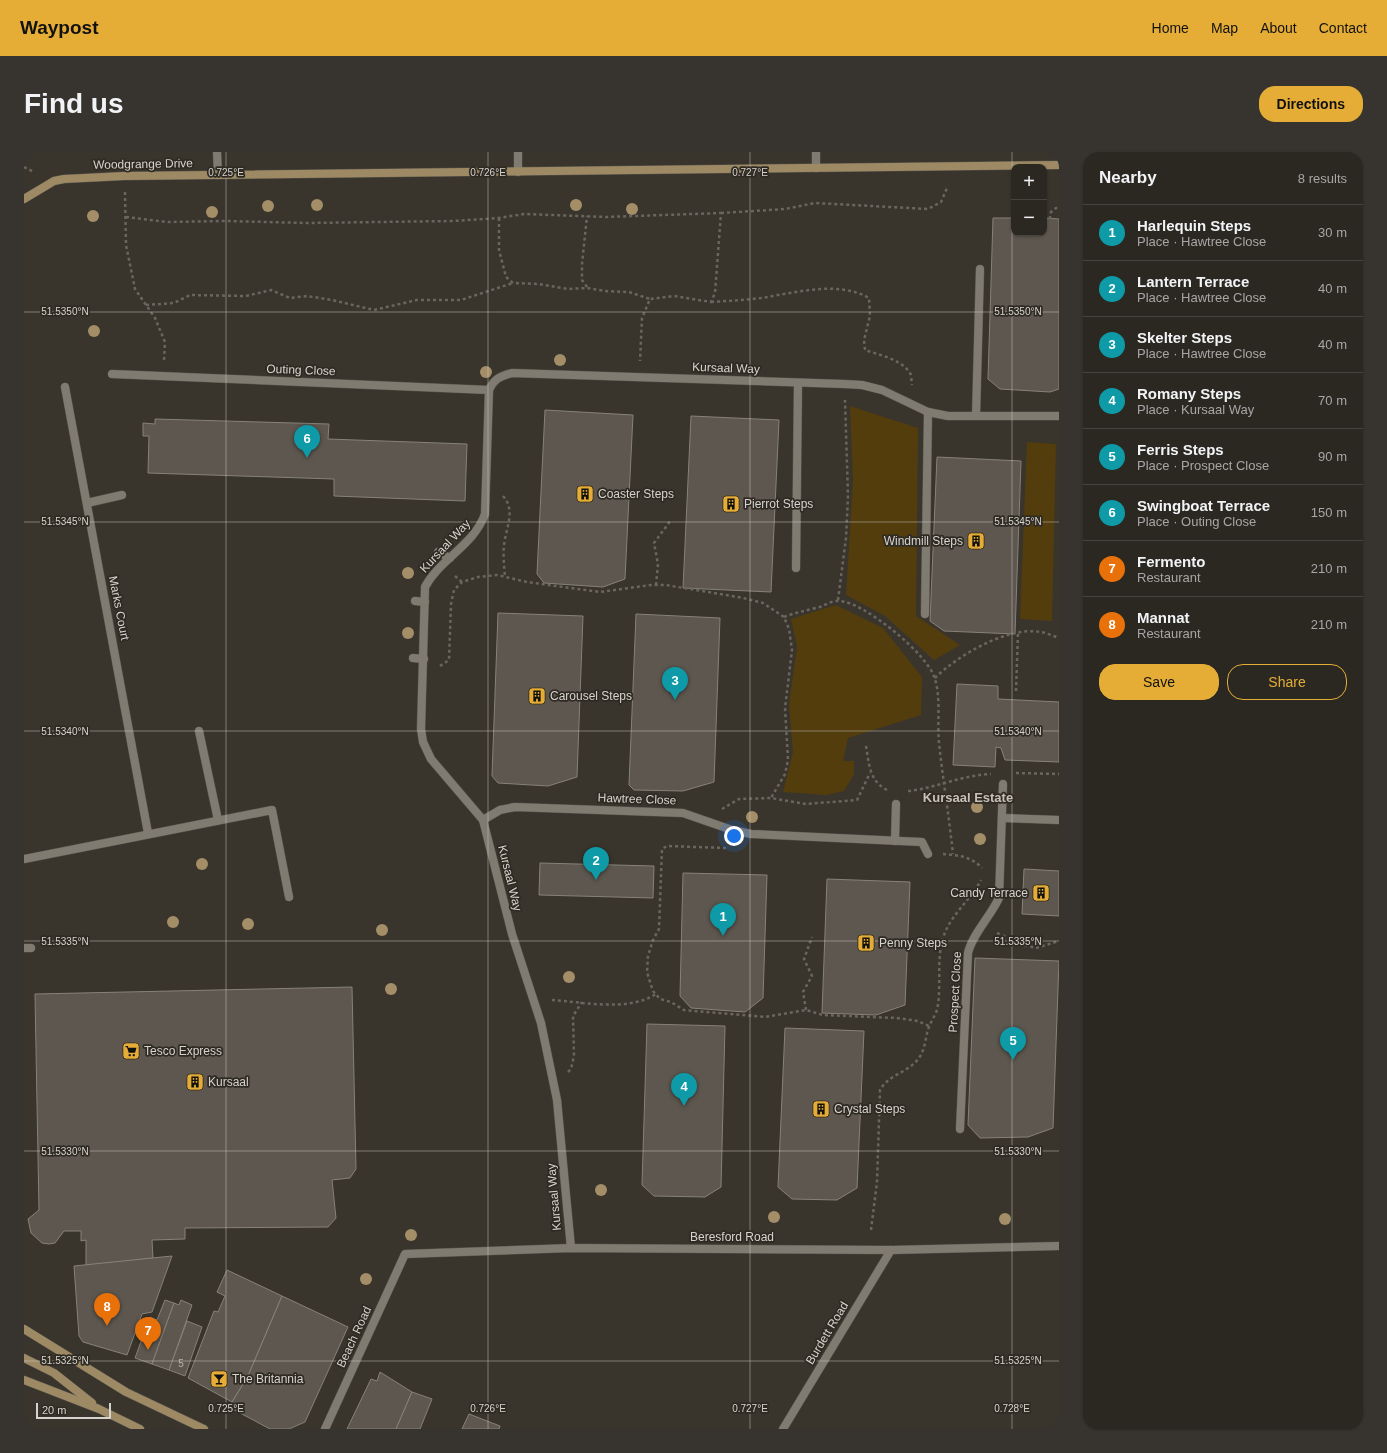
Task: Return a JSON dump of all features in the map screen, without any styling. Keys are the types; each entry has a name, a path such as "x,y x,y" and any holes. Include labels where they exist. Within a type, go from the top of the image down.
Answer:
{"street":[{"path":"217,152 218,174"},
{"path":"518,152 518,172"},
{"path":"816,152 816,168"},
{"name":"Woodgrange Drive","path":"24,197 54,181 64,179 124,176 1059,165"},
{"path":"976,416 980,269"},
{"name":"Kursaal Way","path":"571,1248 557,1100 541,1023 512,934 482,820 431,759 423,742 421,729 425,587 432,575 480,527 485,514 489,390 492,383 501,376 512,373 862,385 882,390 928,412 948,416 1059,416"},
{"name":"Outing Close","path":"112,374 489,390"},
{"path":"796,568 798,383"},
{"name":"Marks Court","path":"65,387 148,833"},
{"path":"925,614 928,412"},
{"path":"87,503 122,495"},
{"path":"438,552 450,558"},
{"path":"415,601 425,602"},
{"path":"413,658 424,663"},
{"path":"199,731 218,820"},
{"name":"Prospect Close","path":"960,1129 968,953 970,942 983,926 999,898 1003,784"},
{"path":"895,840 896,804"},
{"name":"Hawtree Close","path":"482,820 500,810 515,807 683,813 732,830 751,834 922,842 928,854"},
{"path":"24,859 148,833 272,810 289,897"},
{"path":"1002,818 1059,820"},
{"name":"Beresford Road","path":"405,1254 571,1248 891,1250 1059,1246"},
{"name":"Burdett Road","path":"783,1429 891,1250"},
{"name":"Beach Road","path":"324,1429 405,1254"},
{"path":"24,1329 126,1392 204,1429"},
{"path":"24,1358 54,1374 99,1409"},
{"path":"24,1380 99,1409 140,1429"}],"path":[{"path":"124,176 126,245 135,289 155,318 164,342 164,376"},
{"path":"126,217 167,222 226,221 306,223 499,218 524,214 606,217 721,213 785,208 815,203 928,209 941,202 947,188"},
{"path":"1050,219 1050,213 1056,208 1059,208"},
{"path":"711,302 715,293 721,213"},
{"path":"587,216 582,280 587,288"},
{"path":"499,218 499,250 506,277 513,283"},
{"path":"146,305 174,303 190,294 246,296 270,290 290,298 307,296 374,310 417,300 461,300 513,283 538,284 568,289 587,288 605,291 629,292 650,299 674,296 711,302 760,298 793,291 857,291 869,298 870,316 864,340 865,350 886,357 904,367 911,374 913,405"},
{"path":"639,378 642,318 650,299"},
{"path":"838,600 846,538 848,496 844,384"},
{"path":"486,482 503,496 510,508 504,543 503,559 505,576"},
{"path":"656,585 658,564 654,543 671,520"},
{"path":"424,663 443,666 449,660 451,604 454,590 462,582 478,577 498,575 527,582 600,592 656,585 744,598 763,603 784,617 792,650 785,708 788,760 785,774 771,798"},
{"path":"784,617 838,600 848,603 873,616 901,637 922,658 935,678 938,691 939,738 953,854"},
{"path":"935,678 945,668 971,651 994,639 1018,633 1042,632 1059,638"},
{"path":"1016,691 1018,633"},
{"path":"866,746 871,772 879,785 893,792"},
{"path":"703,820 739,798 771,798 806,804 857,800 871,772"},
{"path":"904,791 944,784 968,777 995,773"},
{"path":"1015,773 1059,774"},
{"path":"730,848 666,846 662,849 659,930 653,940 648,956 647,972 656,994 660,999 671,1002 684,1010 765,1017 806,1010 822,1015 897,1018 918,1021 929,1026"},
{"path":"871,1230 877,1182 880,1090 888,1078 910,1067 919,1058 926,1044 929,1026 937,1012 943,939 955,914 975,891 984,874 982,868 976,862 953,854 928,854"},
{"path":"983,926 1024,945 1036,948 1059,941"},
{"path":"806,1010 803,992 812,976 804,959 812,937"},
{"path":"545,999 613,1005 648,999 656,994"},
{"path":"566,1073 571,1069 574,1056 573,1016 582,1002"}],"shaded area":[{"path":"850,406 918,428 916,616 960,645 934,660 885,616 846,595 853,480"},
{"path":"1027,442 1056,444 1052,621 1020,619"},
{"path":"836,605 883,628 922,677 921,715 848,738 843,761 854,761 854,774 844,791 826,795 783,792 793,752 789,704 797,647 791,619"}],"building":[{"path":"993,218 1011,218 1011,236 1047,236 1047,218 1059,219 1059,389 1050,392 1000,389 988,379"},
{"name":"Coaster Steps","path":"545,410 633,415 625,579 603,587 544,583 537,574"},
{"name":"Pierrot Steps","path":"691,416 779,420 771,592 683,588"},
{"path":"155,419 329,424 328,439 467,444 465,501 334,496 334,479 148,473 149,436 143,436 143,423 155,424"},
{"name":"Windmill Steps","path":"937,457 1021,461 1015,634 944,631 930,621"},
{"name":"Carousel Steps","path":"498,613 583,616 577,777 548,786 498,783 492,776"},
{"path":"636,614 720,618 714,782 683,791 634,790 629,785"},
{"path":"957,684 998,686 998,699 1059,702 1059,762 1005,760 1001,748 996,747 995,767 953,765"},
{"path":"540,863 654,866 653,898 539,895"},
{"name":"Candy Terrace","path":"1024,869 1059,871 1059,916 1022,914"},
{"path":"683,873 767,875 763,998 745,1012 691,1008 680,996"},
{"name":"Penny Steps","path":"827,879 910,882 905,1005 876,1015 822,1013"},
{"path":"975,958 1059,961 1053,1128 1028,1137 980,1138 968,1125"},
{"name":"Kursaal","path":"352,987 356,1169 350,1178 332,1180 336,1218 328,1227 185,1228 185,1239 152,1240 153,1258 86,1266 86,1240 81,1241 81,1231 64,1231 55,1243 49,1244 42,1243 31,1233 28,1219 39,1210 35,994"},
{"path":"647,1024 725,1026 721,1187 705,1197 654,1196 642,1185"},
{"name":"Crystal Steps","path":"785,1028 864,1031 857,1188 837,1200 792,1199 778,1187"},
{"path":"172,1256 152,1312 142,1314 127,1355 83,1342 79,1336 74,1266"},
{"path":"227,1270 282,1296 248,1376 232,1402 188,1378 214,1311 218,1312 225,1296 217,1292"},
{"path":"282,1296 348,1327 305,1422 289,1429 270,1429 229,1407 248,1376"},
{"path":"165,1300 174,1303 152,1364 135,1358 150,1317 157,1320"},
{"path":"181,1300 192,1305 169,1370 152,1364 174,1303 179,1305"},
{"path":"187,1321 202,1327 185,1376 169,1370"},
{"path":"380,1372 412,1392 396,1429 347,1429 371,1379 377,1381"},
{"path":"412,1392 432,1399 420,1429 396,1429"},
{"path":"469,1414 500,1426 499,1429 462,1429"}],"place":[{"name":"Swingboat Terrace","path":"307,458"},
{"name":"Coaster Steps","path":"585,494"},
{"name":"Pierrot Steps","path":"731,504"},
{"name":"Windmill Steps","path":"976,541"},
{"name":"Carousel Steps","path":"537,696"},
{"name":"Skelter Steps","path":"675,700"},
{"name":"Lantern Terrace","path":"596,880"},
{"name":"Candy Terrace","path":"1041,893"},
{"name":"Harlequin Steps","path":"723,936"},
{"name":"Penny Steps","path":"866,943"},
{"name":"Tesco Express","path":"131,1051"},
{"name":"Ferris Steps","path":"1013,1060"},
{"name":"Kursaal","path":"195,1082"},
{"name":"Romany Steps","path":"684,1106"},
{"name":"Crystal Steps","path":"821,1109"},
{"name":"Mannat","path":"107,1326"},
{"name":"Fermento","path":"148,1350"},
{"name":"The Britannia","path":"219,1379"}],"district":[{"name":"Kursaal Estate","path":"968,797"}]}
